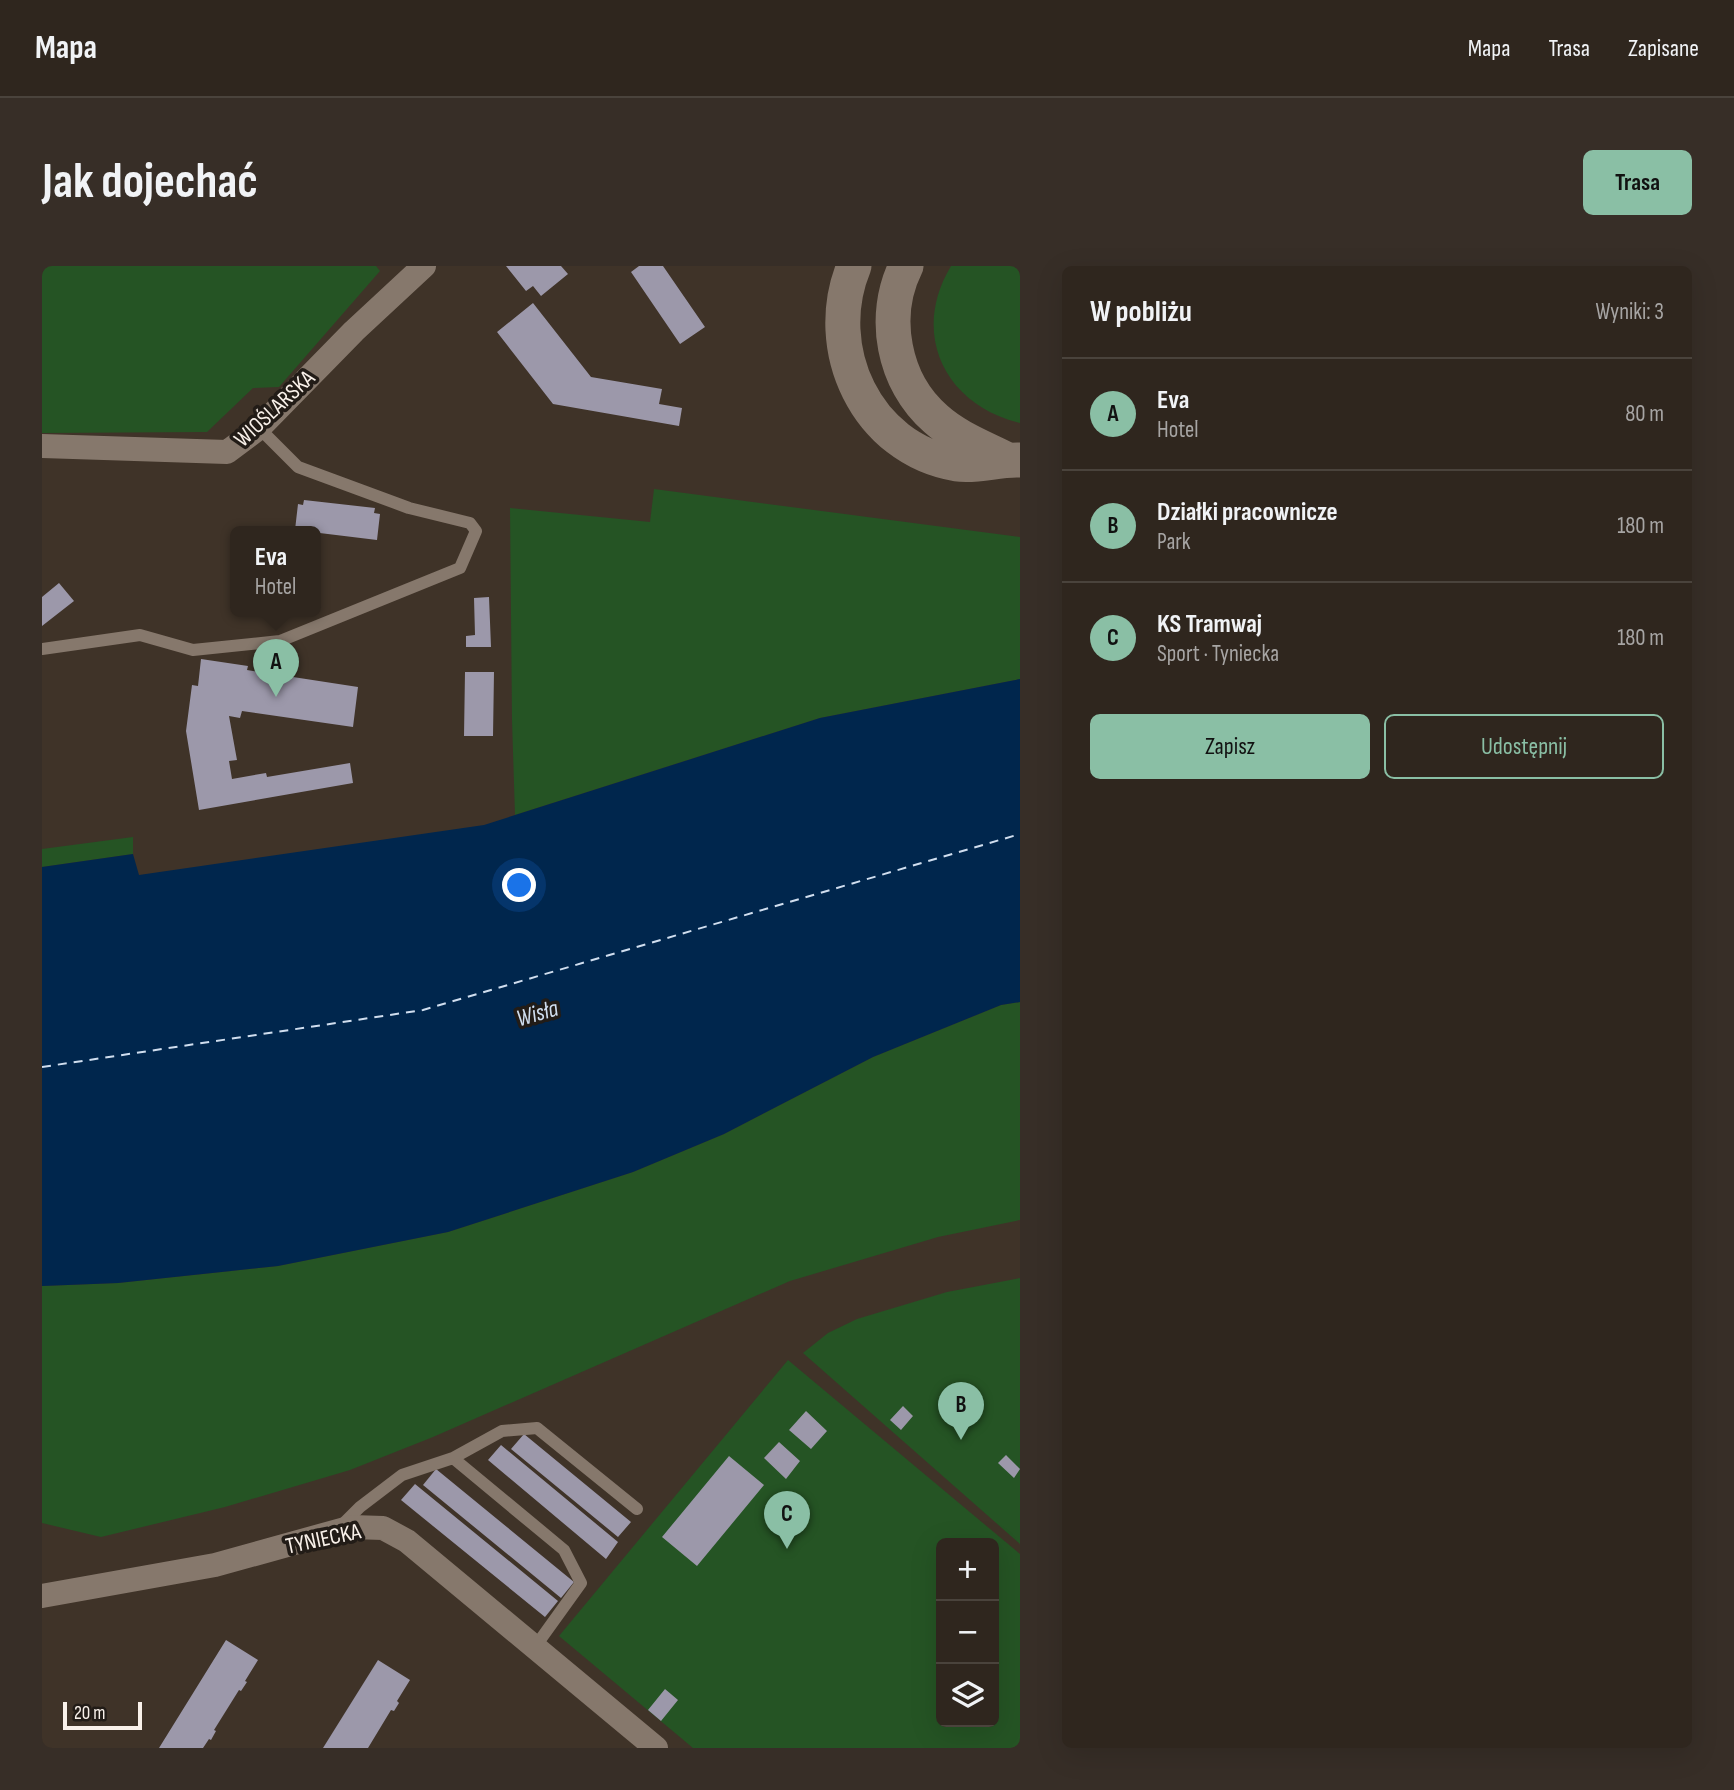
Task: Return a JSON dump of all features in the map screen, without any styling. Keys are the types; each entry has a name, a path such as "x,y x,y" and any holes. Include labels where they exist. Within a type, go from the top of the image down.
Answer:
{"street":[{"name":"WIOŚLARSKA","path":"42,446 227,452 259,428 354,331 424,266"},
{"path":"854,266 845,296 844,343 848,369 855,386 879,422 917,451 940,460 975,466 1013,460"},
{"path":"906,266 897,289 893,312 896,352 908,382 935,419 952,431 1013,460"},
{"name":"TYNIECKA","path":"42,1596 215,1565 352,1527 383,1528 407,1541 656,1748"}],"lane":[{"path":"42,649 141,635 193,650 280,641 460,568 476,531 470,523 409,508 298,467 259,428"},
{"path":"336,1532 360,1507 402,1475 453,1458 502,1431 537,1428 637,1509"},
{"path":"453,1458 564,1550 581,1584 535,1647"}],"green space":[{"path":"42,266 376,266 380,271 279,387 253,388 207,432 42,433"},
{"path":"951,266 1020,266 1020,423 994,414 972,400 954,383 942,363 935,341 934,317 939,292"},
{"path":"654,489 1020,537 1020,679 820,718 515,815 510,508 650,522"},
{"path":"133,837 133,854 42,867 42,849"},
{"path":"1020,1002 1020,1220 938,1237 790,1281 433,1437 350,1470 225,1507 101,1537 42,1523 42,1286 118,1283 278,1266 448,1232 633,1172 724,1134 873,1057 1001,1005"},
{"path":"1020,1278 1020,1544 803,1353 828,1333 857,1319 947,1292"},
{"path":"788,1360 1020,1554 1020,1748 693,1748 559,1636"}],"water":[{"name":"Wisła","path":"1020,679 1020,1002 1001,1005 873,1057 724,1134 633,1172 448,1232 278,1266 118,1283 42,1286 42,867 133,854 139,875 484,825 820,718"}],"building":[{"path":"506,266 561,266 568,274 541,296 533,286 526,291"},
{"path":"639,266 663,266 705,327 680,344 631,272"},
{"path":"533,303 591,377 662,389 659,404 682,408 679,426 553,404 497,332"},
{"path":"304,500 375,508 374,513 380,514 377,540 321,533 321,526 295,526 298,504 303,505"},
{"path":"59,583 74,601 42,626 42,597"},
{"path":"489,597 491,647 466,647 466,636 475,635 474,598"},
{"path":"201,659 248,666 247,670 358,687 353,727 242,711 240,718 229,716 237,760 229,761 232,779 266,773 267,777 350,763 353,783 199,810 186,731 192,685 198,686"},
{"path":"465,672 494,672 493,736 464,736"},
{"path":"903,1406 913,1416 901,1430 890,1420"},
{"path":"806,1411 827,1431 811,1449 789,1430"},
{"path":"524,1434 631,1522 618,1537 511,1449"},
{"path":"779,1442 800,1461 786,1479 764,1458"},
{"path":"501,1445 618,1542 606,1559 488,1460"},
{"path":"1006,1455 1020,1469 1014,1478 998,1463"},
{"path":"729,1456 764,1485 697,1566 662,1537"},
{"path":"436,1469 574,1582 561,1598 423,1485"},
{"path":"415,1484 558,1601 545,1617 401,1500"},
{"path":"226,1640 258,1660 245,1681 247,1682 214,1730 216,1731 211,1740 209,1739 203,1748 159,1748"},
{"path":"378,1660 410,1680 394,1711 391,1710 368,1748 323,1748"},
{"path":"665,1689 678,1700 661,1721 648,1710"}],"ferry route":[{"path":"42,1067 423,1010 1020,834"}],"place":[{"name":"Eva","path":"276,697"},
{"name":"Działki pracownicze","path":"961,1440"},
{"name":"KS Tramwaj","path":"787,1549"}]}
